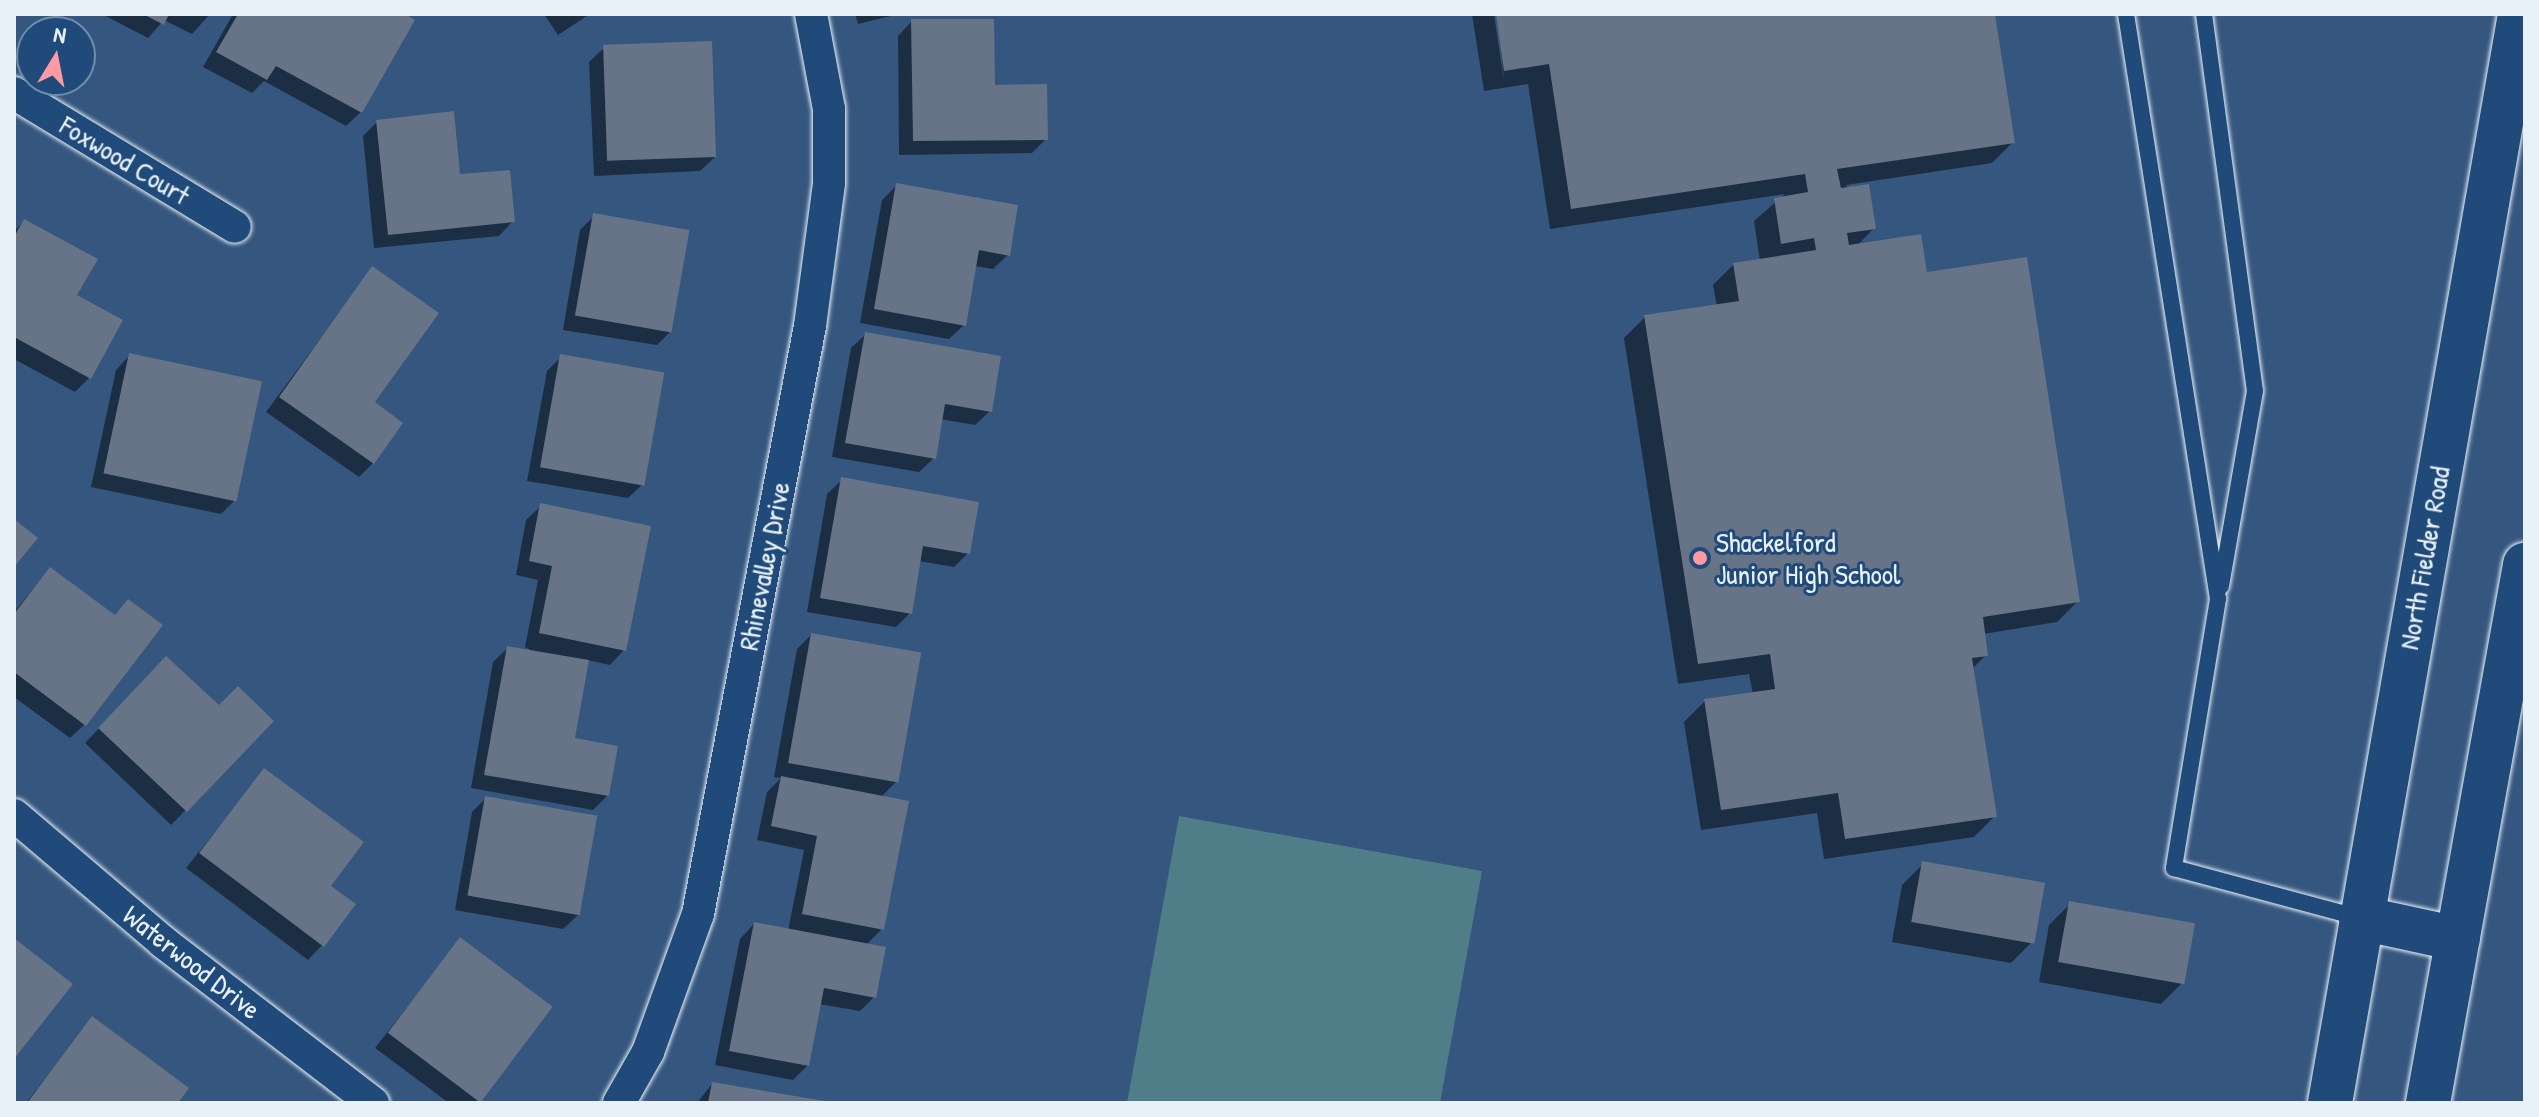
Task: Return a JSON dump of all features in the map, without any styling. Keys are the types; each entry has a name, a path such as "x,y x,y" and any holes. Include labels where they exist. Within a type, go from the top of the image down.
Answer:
{"main road":[{"name":"North Fielder Road","path":"2330,1103 2520,14"},
{"path":"2428,1103 2525,565"},
{"path":"2361,918 2458,939"}],"street":[{"name":"Rhinevalley Drive","path":"619,1103 648,1052 698,914 810,326 829,183 829,109 811,14"},
{"name":"Foxwood Court","path":"14,93 235,227"},
{"name":"Waterwood Drive","path":"14,815 163,942 373,1103"}],"lane":[{"path":"2126,14 2218,599"},
{"path":"2204,14 2255,391 2174,868 2361,918"}],"green space":[{"path":"1179,816 1482,871 1440,1103 1127,1103"}],"building":[{"path":"143,14 169,14 164,25"},
{"path":"238,14 405,14 415,20 362,113 276,66 267,80 216,52"},
{"path":"1496,14 1995,14 2015,143 1837,169 1841,188 1869,184 1876,229 1847,233 1849,245 1921,234 1927,272 2027,257 2080,602 1983,617 1988,656 1972,658 1997,817 1845,839 1838,793 1721,810 1704,699 1775,689 1770,654 1698,664 1644,315 1739,301 1733,263 1816,250 1814,238 1781,244 1774,198 1808,192 1805,174 1571,209 1549,64 1504,71"},
{"path":"911,19 994,19 995,85 1047,84 1048,140 913,141"},
{"path":"712,41 716,157 607,161 603,45"},
{"path":"454,111 460,174 510,170 515,222 388,235 376,120"},
{"path":"896,183 1018,205 1010,256 979,250 966,326 874,309"},
{"path":"593,213 690,230 671,332 575,315"},
{"path":"24,219 98,259 77,295 123,320 91,379 14,337 14,237"},
{"path":"372,266 439,313 375,402 403,423 374,464 279,397"},
{"path":"865,332 1001,356 992,412 945,404 936,459 845,443"},
{"path":"129,353 262,381 236,502 103,473"},
{"path":"560,354 664,372 644,486 540,467"},
{"path":"841,477 979,502 970,554 923,546 912,614 820,598"},
{"path":"540,503 651,526 626,651 539,633 552,566 529,561"},
{"path":"14,519 38,538 14,567"},
{"path":"50,567 115,615 128,599 163,625 86,726 14,672 14,614"},
{"path":"811,633 921,652 898,782 788,763"},
{"path":"507,646 589,660 575,738 618,746 609,796 484,775"},
{"path":"166,656 219,705 238,686 274,721 187,812 98,728"},
{"path":"264,768 364,842 331,886 356,904 324,947 199,853"},
{"path":"781,776 909,801 884,930 802,914 817,836 771,826"},
{"path":"485,796 597,816 580,915 467,895"},
{"path":"1922,861 2045,883 2034,944 1911,922"},
{"path":"2069,901 2195,923 2184,984 2058,962"},
{"path":"754,922 886,947 876,998 824,988 809,1066 729,1051"},
{"path":"460,937 553,1007 480,1103 388,1033"},
{"path":"14,938 73,984 14,1059"},
{"path":"92,1016 189,1088 178,1103 27,1103"},
{"path":"712,1082 825,1101 708,1103"}],"place":[{"name":"Shackelford Junior High School","path":"1700,558"}]}
